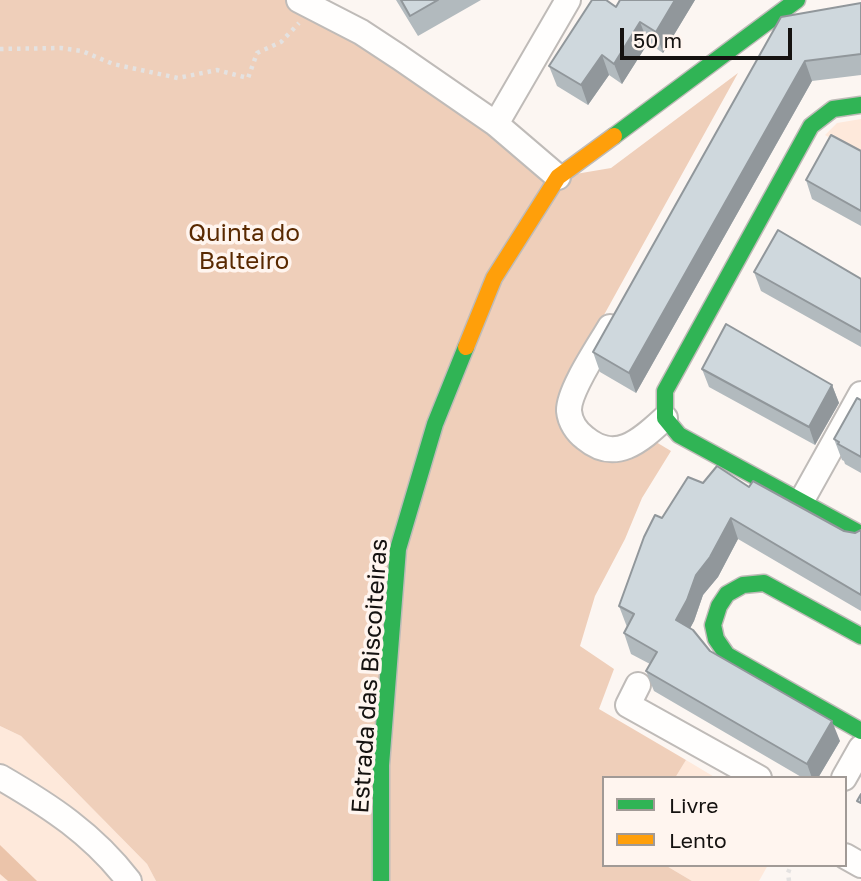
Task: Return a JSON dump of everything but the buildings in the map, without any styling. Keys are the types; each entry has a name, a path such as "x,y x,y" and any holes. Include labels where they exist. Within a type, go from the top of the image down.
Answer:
{"street":[{"path":"496,124 568,0"},
{"name":"Estrada das Biscoiteiras","path":"381,881 381,765 398,549 435,424 494,278 558,177 797,0"},
{"path":"307,4 360,32 496,124 558,177"},
{"path":"861,105 833,108 811,126 665,391 665,418 679,435 861,534"},
{"path":"620,309 575,388 569,411 576,431 596,447 619,449 640,442 665,418"},
{"path":"802,500 861,394"},
{"path":"861,636 764,583 743,584 727,594 719,606 713,625 716,639 727,655 861,731"},
{"path":"638,685 628,705 755,776"},
{"path":"845,776 861,748"},
{"path":"0,777 81,829 129,881"}],"path":[{"path":"0,50 61,48 82,51 113,64 178,78 218,70 248,78 257,53 281,42 307,4"}],"shaded area":[{"path":"861,119 861,156 825,135 837,123"},
{"path":"0,726 21,736 147,864 156,881 0,881"},
{"path":"686,760 713,776 676,776"},
{"path":"0,845 37,881 8,881 0,874"},
{"path":"668,867 767,867 759,881 692,881"}],"green space":[{"name":"Quinta do Balteiro","path":"0,0 299,0 558,177 611,168 738,73 579,360 563,405 611,460 635,456 656,442 671,451 642,498 625,539 595,596 580,646 614,669 599,709 686,760 676,776 602,776 602,867 668,867 692,881 156,881 147,864 21,736 0,726"}],"traffic: fast":[{"path":"614,136 797,0"},
{"path":"861,105 833,109 811,126 665,391 665,418 679,435 861,534"},
{"path":"381,881 381,765 398,549 435,424 466,347"},
{"path":"861,636 764,583 743,585 727,594 719,606 713,625 716,639 727,655 861,731"}],"traffic: slow":[{"path":"466,347 494,278 558,177 614,136"}]}
